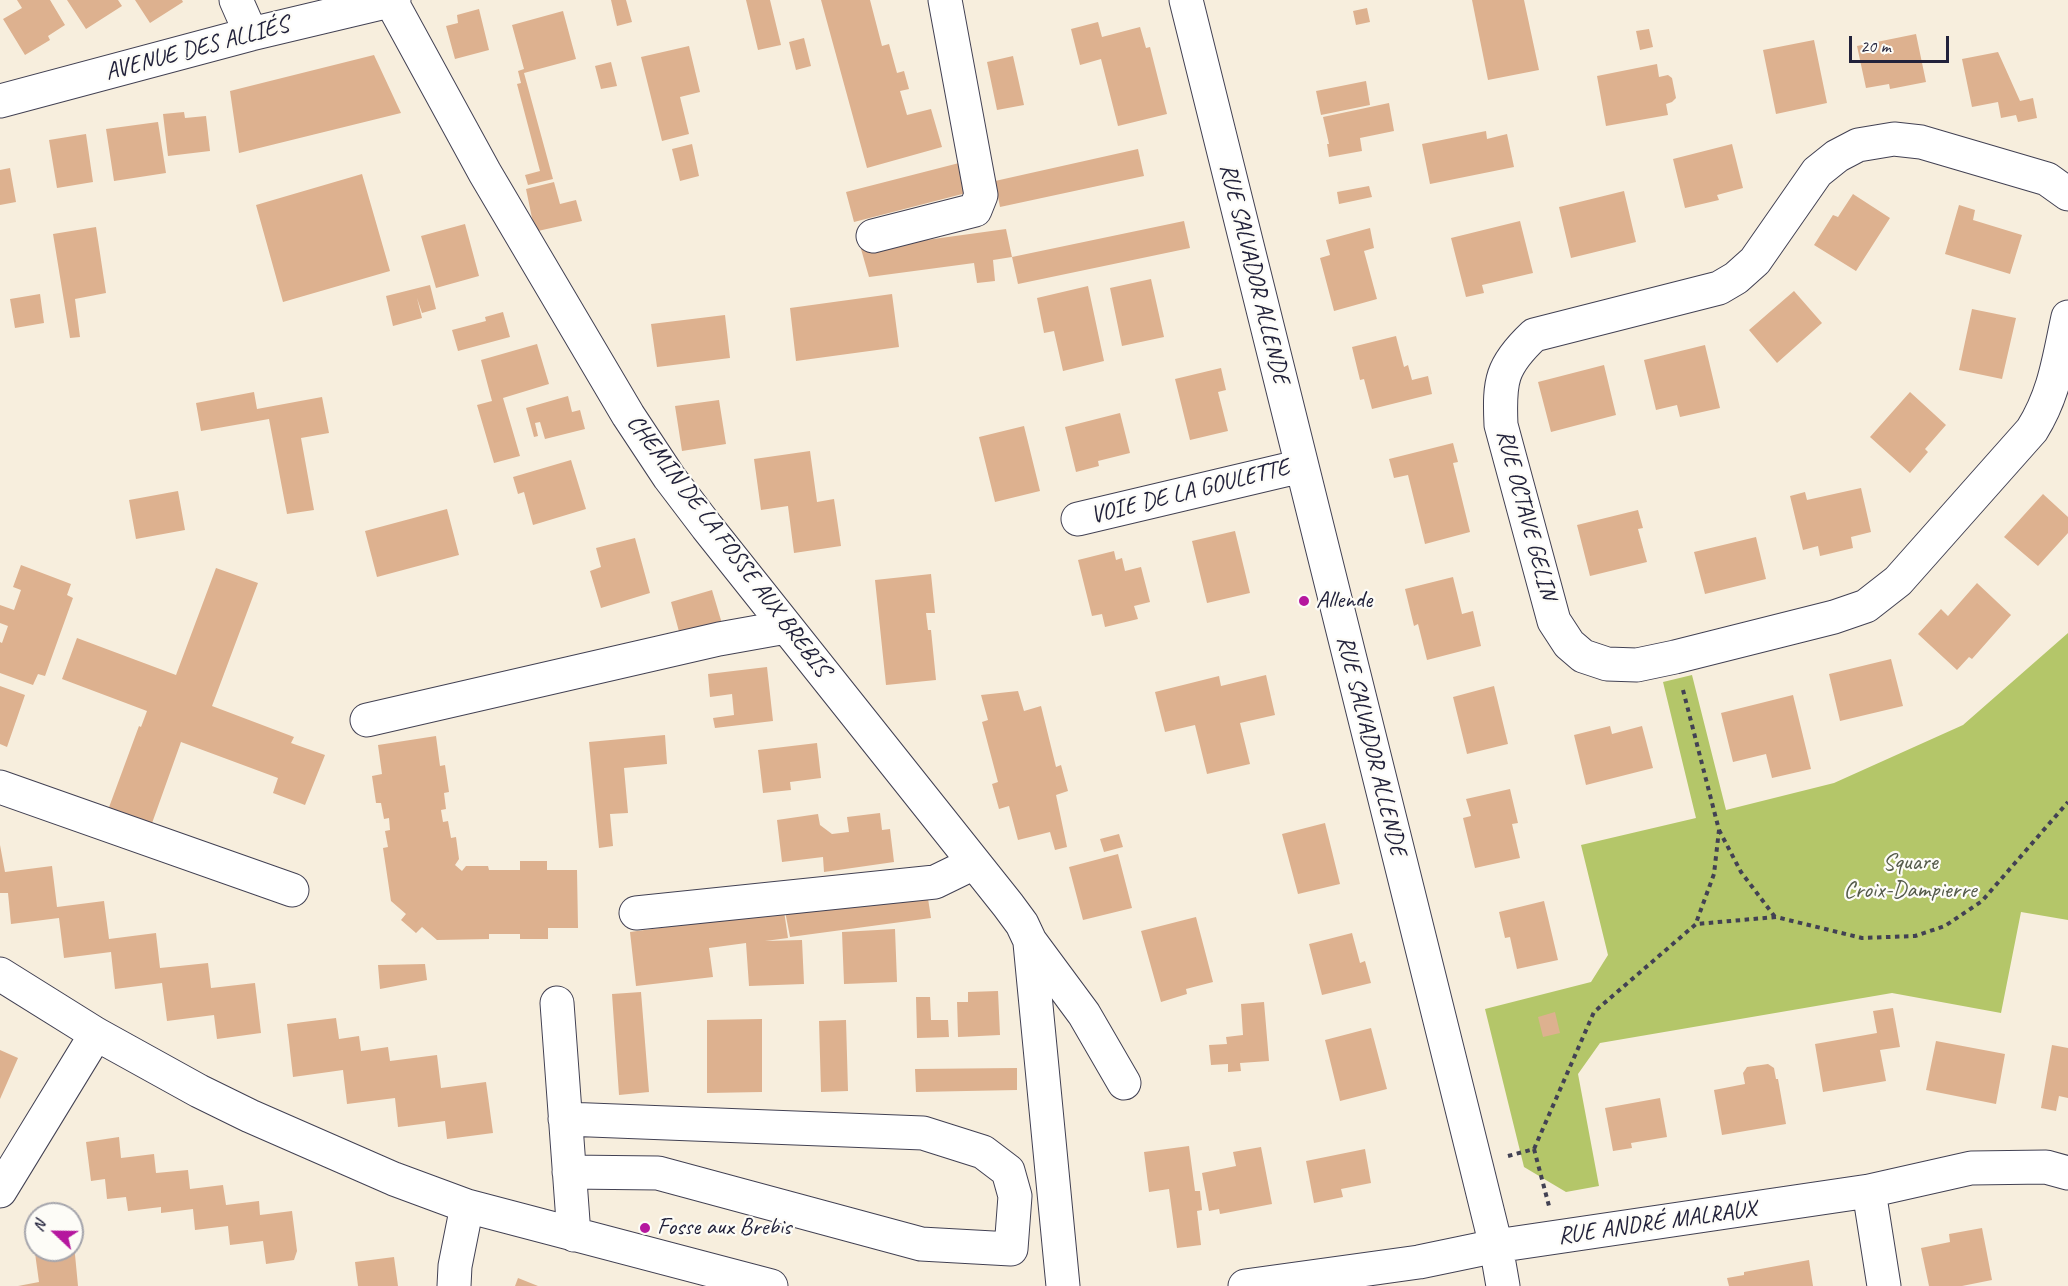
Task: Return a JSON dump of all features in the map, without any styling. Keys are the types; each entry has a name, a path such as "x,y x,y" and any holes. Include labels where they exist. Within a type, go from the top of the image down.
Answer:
{"street":[{"path":"236,0 251,34"},
{"name":"AVENUE DES ALLIÉS","path":"0,101 251,34 392,0"},
{"name":"CHEMIN DE LA FOSSE AUX BREBIS","path":"392,0 485,173 628,415 669,477 1008,905 1022,924 1030,941 1084,1014 1124,1083"},
{"path":"873,236 975,210 981,195 945,0"},
{"name":"RUE SALVADOR ALLENDE","path":"1186,0 1496,1246 1503,1286"},
{"name":"RUE OCTAVE GELIN","path":"2068,194 2047,179 1921,142 1894,139 1858,145 1837,156 1817,172 1755,261 1736,278 1719,288 1534,335 1518,350 1504,371 1500,394 1502,425 1554,621 1569,644 1583,656 1607,664 1637,664 1675,657 1834,617 1866,606 1898,581 2032,430 2045,409 2054,383 2068,317"},
{"name":"VOIE DE LA GOULETTE","path":"1078,519 1302,466"},
{"path":"367,720 719,639 786,627"},
{"path":"0,787 292,890"},
{"path":"636,913 935,882 975,863"},
{"name":"CHEMIN DE LA FOSSE AUX BREBIS","path":"1030,941 1063,1286"},
{"path":"0,974 96,1034 199,1091 249,1116 394,1179 467,1206 771,1286"},
{"path":"557,1003 574,1235"},
{"path":"0,1191 96,1034"},
{"path":"565,1119 923,1133 982,1152 1008,1171 1015,1196 1011,1249 921,1244 658,1173 570,1172"},
{"name":"RUE ANDRÉ MALRAUX","path":"1245,1286 1419,1262 1496,1246 1869,1191 1971,1168 2046,1167 2068,1173"},
{"path":"1869,1191 1884,1286"},
{"path":"454,1286 455,1266 467,1206"}],"path":[{"path":"1675,657 1719,830 1741,872 1776,917"},
{"path":"1695,924 1776,917 1862,938 1915,936 1945,926 1982,902 2068,802"},
{"path":"1557,1238 1534,1149 1594,1012 1695,924 1714,874 1719,830"},
{"path":"1476,1165 1534,1149"}],"green space":[{"name":"Square Croix-Dampierre","path":"2068,633 2068,920 2021,912 2001,1013 1892,993 1600,1043 1578,1074 1599,1186 1566,1192 1524,1167 1485,1009 1591,982 1608,955 1581,845 1696,818 1663,682 1692,675 1726,810 1834,783 1963,725"}],"building":[{"path":"17,0 50,0 65,25 48,36 50,40 25,55 3,19 22,8"},
{"path":"67,0 118,0 122,6 86,29"},
{"path":"135,0 182,0 183,2 150,23"},
{"path":"611,0 626,0 632,22 617,26"},
{"path":"746,0 770,0 781,45 758,50"},
{"path":"821,0 870,0 882,46 889,44 897,73 904,71 909,89 900,91 907,115 931,109 942,147 867,168"},
{"path":"1472,0 1524,0 1539,70 1488,80"},
{"path":"1367,8 1370,22 1356,25 1353,11"},
{"path":"479,9 489,50 455,59 446,26 458,23 457,15"},
{"path":"563,11 576,59 524,73 553,179 528,185 525,175 540,171 517,84 521,83 518,71 524,69 512,25"},
{"path":"1098,22 1102,37 1140,27 1146,48 1150,47 1167,114 1118,126 1101,59 1080,65 1071,29"},
{"path":"1649,29 1653,47 1640,50 1636,31"},
{"path":"1916,34 1926,82 1890,89 1889,84 1866,88 1857,46"},
{"path":"804,38 811,66 796,70 789,42"},
{"path":"1814,40 1827,103 1776,114 1763,50"},
{"path":"689,46 700,92 680,97 689,134 662,141 641,57"},
{"path":"1998,52 2020,101 2033,98 2037,118 2018,122 2016,115 2001,118 1998,102 1972,107 1962,59"},
{"path":"374,55 401,113 239,153 230,91"},
{"path":"1013,56 1024,105 997,110 987,62"},
{"path":"611,62 617,86 601,89 595,66"},
{"path":"1657,64 1659,77 1668,75 1672,78 1676,98 1666,104 1668,115 1606,126 1597,76"},
{"path":"1366,81 1370,105 1321,115 1316,91"},
{"path":"1389,103 1394,131 1360,138 1362,151 1329,157 1327,144 1329,144 1323,117"},
{"path":"184,112 185,118 206,116 210,151 168,156 163,114"},
{"path":"158,122 166,173 114,181 106,129"},
{"path":"1486,131 1487,139 1507,134 1514,167 1430,184 1422,144"},
{"path":"86,134 93,182 57,188 49,140"},
{"path":"692,144 699,176 680,181 672,149"},
{"path":"1732,144 1743,188 1717,195 1719,200 1685,208 1673,159"},
{"path":"1138,149 1144,176 1000,207 995,181"},
{"path":"963,162 970,192 854,222 846,192"},
{"path":"10,168 16,202 0,205 0,170"},
{"path":"362,174 390,271 283,302 256,205"},
{"path":"554,182 560,204 576,200 582,221 538,231 532,218 526,189"},
{"path":"1369,186 1372,197 1339,204 1337,192"},
{"path":"1624,191 1636,242 1571,258 1559,207"},
{"path":"1853,194 1890,218 1856,271 1814,245 1833,215 1838,217"},
{"path":"1959,205 1975,210 1973,220 2022,235 2010,274 1945,254"},
{"path":"1184,221 1190,248 1018,284 1012,257"},
{"path":"1520,221 1533,273 1482,285 1484,293 1466,297 1451,238"},
{"path":"465,224 479,276 436,288 421,236"},
{"path":"96,227 106,293 75,299 80,337 70,338 53,234"},
{"path":"1370,228 1374,248 1364,251 1377,299 1334,311 1320,258 1330,255 1326,240"},
{"path":"1006,229 1012,257 993,260 995,281 977,283 974,263 869,277 861,249"},
{"path":"1151,279 1164,337 1122,346 1110,288"},
{"path":"430,285 436,309 422,313 417,298 422,318 393,326 386,296"},
{"path":"1088,286 1104,361 1063,371 1054,331 1044,333 1037,298"},
{"path":"1794,291 1822,323 1777,363 1749,330"},
{"path":"40,294 44,323 15,328 10,299"},
{"path":"892,294 899,347 796,361 790,308"},
{"path":"1972,309 2016,318 2002,379 1959,370"},
{"path":"503,312 510,337 458,351 452,330 486,321 485,317"},
{"path":"725,315 730,358 657,367 651,324"},
{"path":"1396,336 1404,367 1408,365 1412,380 1428,376 1432,394 1372,409 1364,379 1360,380 1352,347"},
{"path":"537,344 549,384 503,398 520,456 494,463 477,405 492,401 481,360"},
{"path":"1705,345 1720,408 1680,417 1677,405 1656,410 1644,360"},
{"path":"1604,365 1616,415 1551,432 1538,382"},
{"path":"1221,368 1226,390 1218,392 1228,431 1190,440 1175,379"},
{"path":"254,392 257,409 322,397 329,433 301,438 314,510 287,514 269,419 201,431 196,403"},
{"path":"1910,392 1946,425 1925,449 1928,452 1910,473 1870,437"},
{"path":"568,396 572,412 580,410 585,429 545,439 540,422 535,423 538,436 534,437 526,408"},
{"path":"719,400 726,444 682,451 675,406"},
{"path":"1120,413 1130,453 1098,461 1099,466 1076,472 1065,427"},
{"path":"1024,426 1040,491 995,502 979,437"},
{"path":"1453,443 1458,462 1453,463 1470,532 1425,544 1408,475 1394,478 1389,459"},
{"path":"810,451 817,502 834,499 841,546 794,553 788,506 761,510 754,459"},
{"path":"571,460 586,509 533,525 524,492 518,494 513,477"},
{"path":"1861,488 1871,532 1851,537 1853,548 1820,556 1818,546 1803,550 1790,496 1805,492 1807,500"},
{"path":"178,491 185,530 136,539 129,500"},
{"path":"2043,494 2068,517 2068,533 2038,566 2004,537"},
{"path":"447,509 459,555 377,577 365,531"},
{"path":"1638,510 1643,528 1638,529 1647,562 1590,576 1577,525"},
{"path":"1235,531 1250,593 1207,603 1192,541"},
{"path":"1756,537 1766,579 1705,594 1694,552"},
{"path":"635,538 650,593 601,608 590,571 601,567 596,548"},
{"path":"1114,551 1116,560 1122,558 1125,571 1141,567 1150,602 1134,606 1138,619 1105,627 1102,614 1092,616 1078,560"},
{"path":"21,565 71,584 67,595 73,598 45,676 38,674 33,685 0,673 0,642 2,643 8,626 0,623 0,605 14,610 21,590 13,587"},
{"path":"216,568 258,583 212,706 294,737 291,743 325,755 305,805 273,793 278,778 181,742 151,826 108,810 139,726 141,727 147,711 62,679 77,638 176,675"},
{"path":"931,574 935,613 926,613 928,630 931,630 936,680 886,685 875,580"},
{"path":"1453,577 1462,614 1473,611 1481,646 1427,660 1418,624 1414,626 1405,589"},
{"path":"1977,583 2011,615 1972,659 1969,657 1957,670 1918,634 1941,609 1948,616"},
{"path":"712,590 723,627 681,639 671,602"},
{"path":"1891,659 1903,706 1840,721 1829,674"},
{"path":"767,667 773,721 715,728 713,718 734,715 732,694 710,697 708,674"},
{"path":"1266,675 1275,715 1240,723 1250,764 1207,774 1195,725 1165,732 1155,692 1219,676 1221,686"},
{"path":"0,686 25,695 7,747 0,744"},
{"path":"1494,686 1508,744 1467,754 1453,697"},
{"path":"1018,691 1024,711 1041,706 1056,767 1061,765 1068,791 1056,795 1067,847 1055,850 1050,832 1018,840 1009,806 999,809 992,784 998,782 982,722 988,720 981,695"},
{"path":"1793,695 1811,769 1772,778 1766,754 1733,762 1721,713"},
{"path":"1610,726 1612,734 1642,726 1653,768 1586,785 1574,735"},
{"path":"665,735 667,764 624,768 628,813 610,814 613,846 599,848 589,742"},
{"path":"436,736 440,766 445,765 449,792 444,793 446,809 441,810 443,822 448,821 451,838 456,837 459,859 455,865 462,871 466,866 488,866 489,870 520,870 520,861 547,861 547,870 577,870 578,928 548,928 548,939 520,939 520,934 489,934 489,939 437,940 422,927 416,933 401,920 406,914 391,901 383,848 388,847 385,831 390,830 389,818 384,819 381,803 376,803 372,776 382,774 378,745"},
{"path":"817,743 821,778 790,782 791,790 763,793 758,750"},
{"path":"1510,789 1518,823 1512,824 1520,858 1475,868 1463,818 1471,816 1466,799"},
{"path":"880,813 882,830 890,829 894,862 824,872 823,857 782,862 777,820 818,814 820,825 832,834 849,832 847,817"},
{"path":"1325,823 1340,884 1298,894 1282,834"},
{"path":"1119,834 1123,847 1104,852 1100,839"},
{"path":"0,845 5,872 52,866 57,907 104,901 109,939 156,933 160,968 208,963 211,988 255,983 261,1033 217,1039 214,1015 167,1021 162,983 115,989 111,952 64,958 59,918 11,924 8,893 0,893"},
{"path":"1118,854 1132,908 1083,920 1069,867"},
{"path":"927,892 931,918 790,937 785,911"},
{"path":"1544,901 1558,960 1517,969 1510,937 1505,938 1499,912"},
{"path":"784,911 788,938 765,941 802,940 804,984 749,986 746,943 709,948 713,977 636,986 630,932"},
{"path":"1196,917 1213,982 1186,989 1187,994 1161,1002 1141,931"},
{"path":"895,929 897,982 844,984 842,932"},
{"path":"1352,933 1360,963 1365,961 1371,983 1322,995 1309,944"},
{"path":"425,964 427,980 380,989 378,965"},
{"path":"998,991 1000,1035 958,1037 957,1002 968,1002 968,992"},
{"path":"641,992 649,1092 619,1095 612,994"},
{"path":"916,997 930,997 931,1020 948,1020 949,1037 917,1038"},
{"path":"1264,1002 1269,1061 1240,1063 1241,1071 1228,1072 1228,1064 1211,1065 1209,1045 1227,1044 1226,1037 1243,1035 1241,1004"},
{"path":"1893,1008 1900,1047 1880,1050 1886,1081 1823,1092 1815,1044 1877,1033 1873,1011"},
{"path":"1555,1012 1560,1033 1543,1037 1538,1017"},
{"path":"336,1018 339,1039 359,1036 361,1051 388,1047 390,1061 437,1055 441,1088 486,1082 493,1133 447,1139 445,1121 398,1127 395,1098 347,1104 343,1070 293,1077 287,1024"},
{"path":"762,1019 762,1092 707,1093 707,1020"},
{"path":"846,1020 848,1091 821,1092 819,1021"},
{"path":"1371,1028 1387,1089 1340,1101 1325,1040"},
{"path":"1936,1041 2005,1054 1996,1104 1926,1090"},
{"path":"2052,1045 2068,1048 2068,1098 2059,1096 2056,1111 2041,1108"},
{"path":"0,1050 18,1058 0,1099"},
{"path":"1768,1064 1774,1068 1776,1079 1778,1079 1786,1124 1722,1135 1714,1090 1745,1084 1743,1073 1747,1067"},
{"path":"1017,1068 1017,1090 916,1092 915,1069"},
{"path":"1660,1098 1667,1137 1631,1143 1632,1148 1613,1151 1605,1108"},
{"path":"119,1137 121,1158 154,1154 156,1173 188,1170 190,1189 223,1185 226,1205 259,1201 260,1215 292,1211 297,1251 294,1260 266,1264 263,1241 230,1245 228,1226 195,1230 193,1209 161,1213 161,1207 128,1211 126,1197 107,1199 105,1179 91,1181 86,1142"},
{"path":"1189,1146 1195,1191 1200,1191 1202,1210 1197,1211 1201,1245 1177,1248 1169,1189 1149,1192 1144,1152"},
{"path":"1261,1147 1272,1204 1220,1214 1219,1209 1209,1211 1202,1173 1236,1166 1233,1152"},
{"path":"1365,1149 1371,1183 1341,1189 1343,1197 1314,1203 1306,1161"},
{"path":"1982,1228 1992,1280 1962,1286 1929,1286 1921,1248 1950,1242 1949,1234"},
{"path":"394,1257 398,1286 358,1286 355,1262"},
{"path":"1809,1260 1813,1286 1729,1286 1727,1278 1744,1275 1744,1272"},
{"path":"36,1262 76,1262 78,1286 18,1286 39,1282"},
{"path":"518,1278 538,1286 515,1286"}],"place":[{"name":"Allende","path":"1304,601"},
{"name":"Fosse aux Brebis","path":"645,1228"}]}
